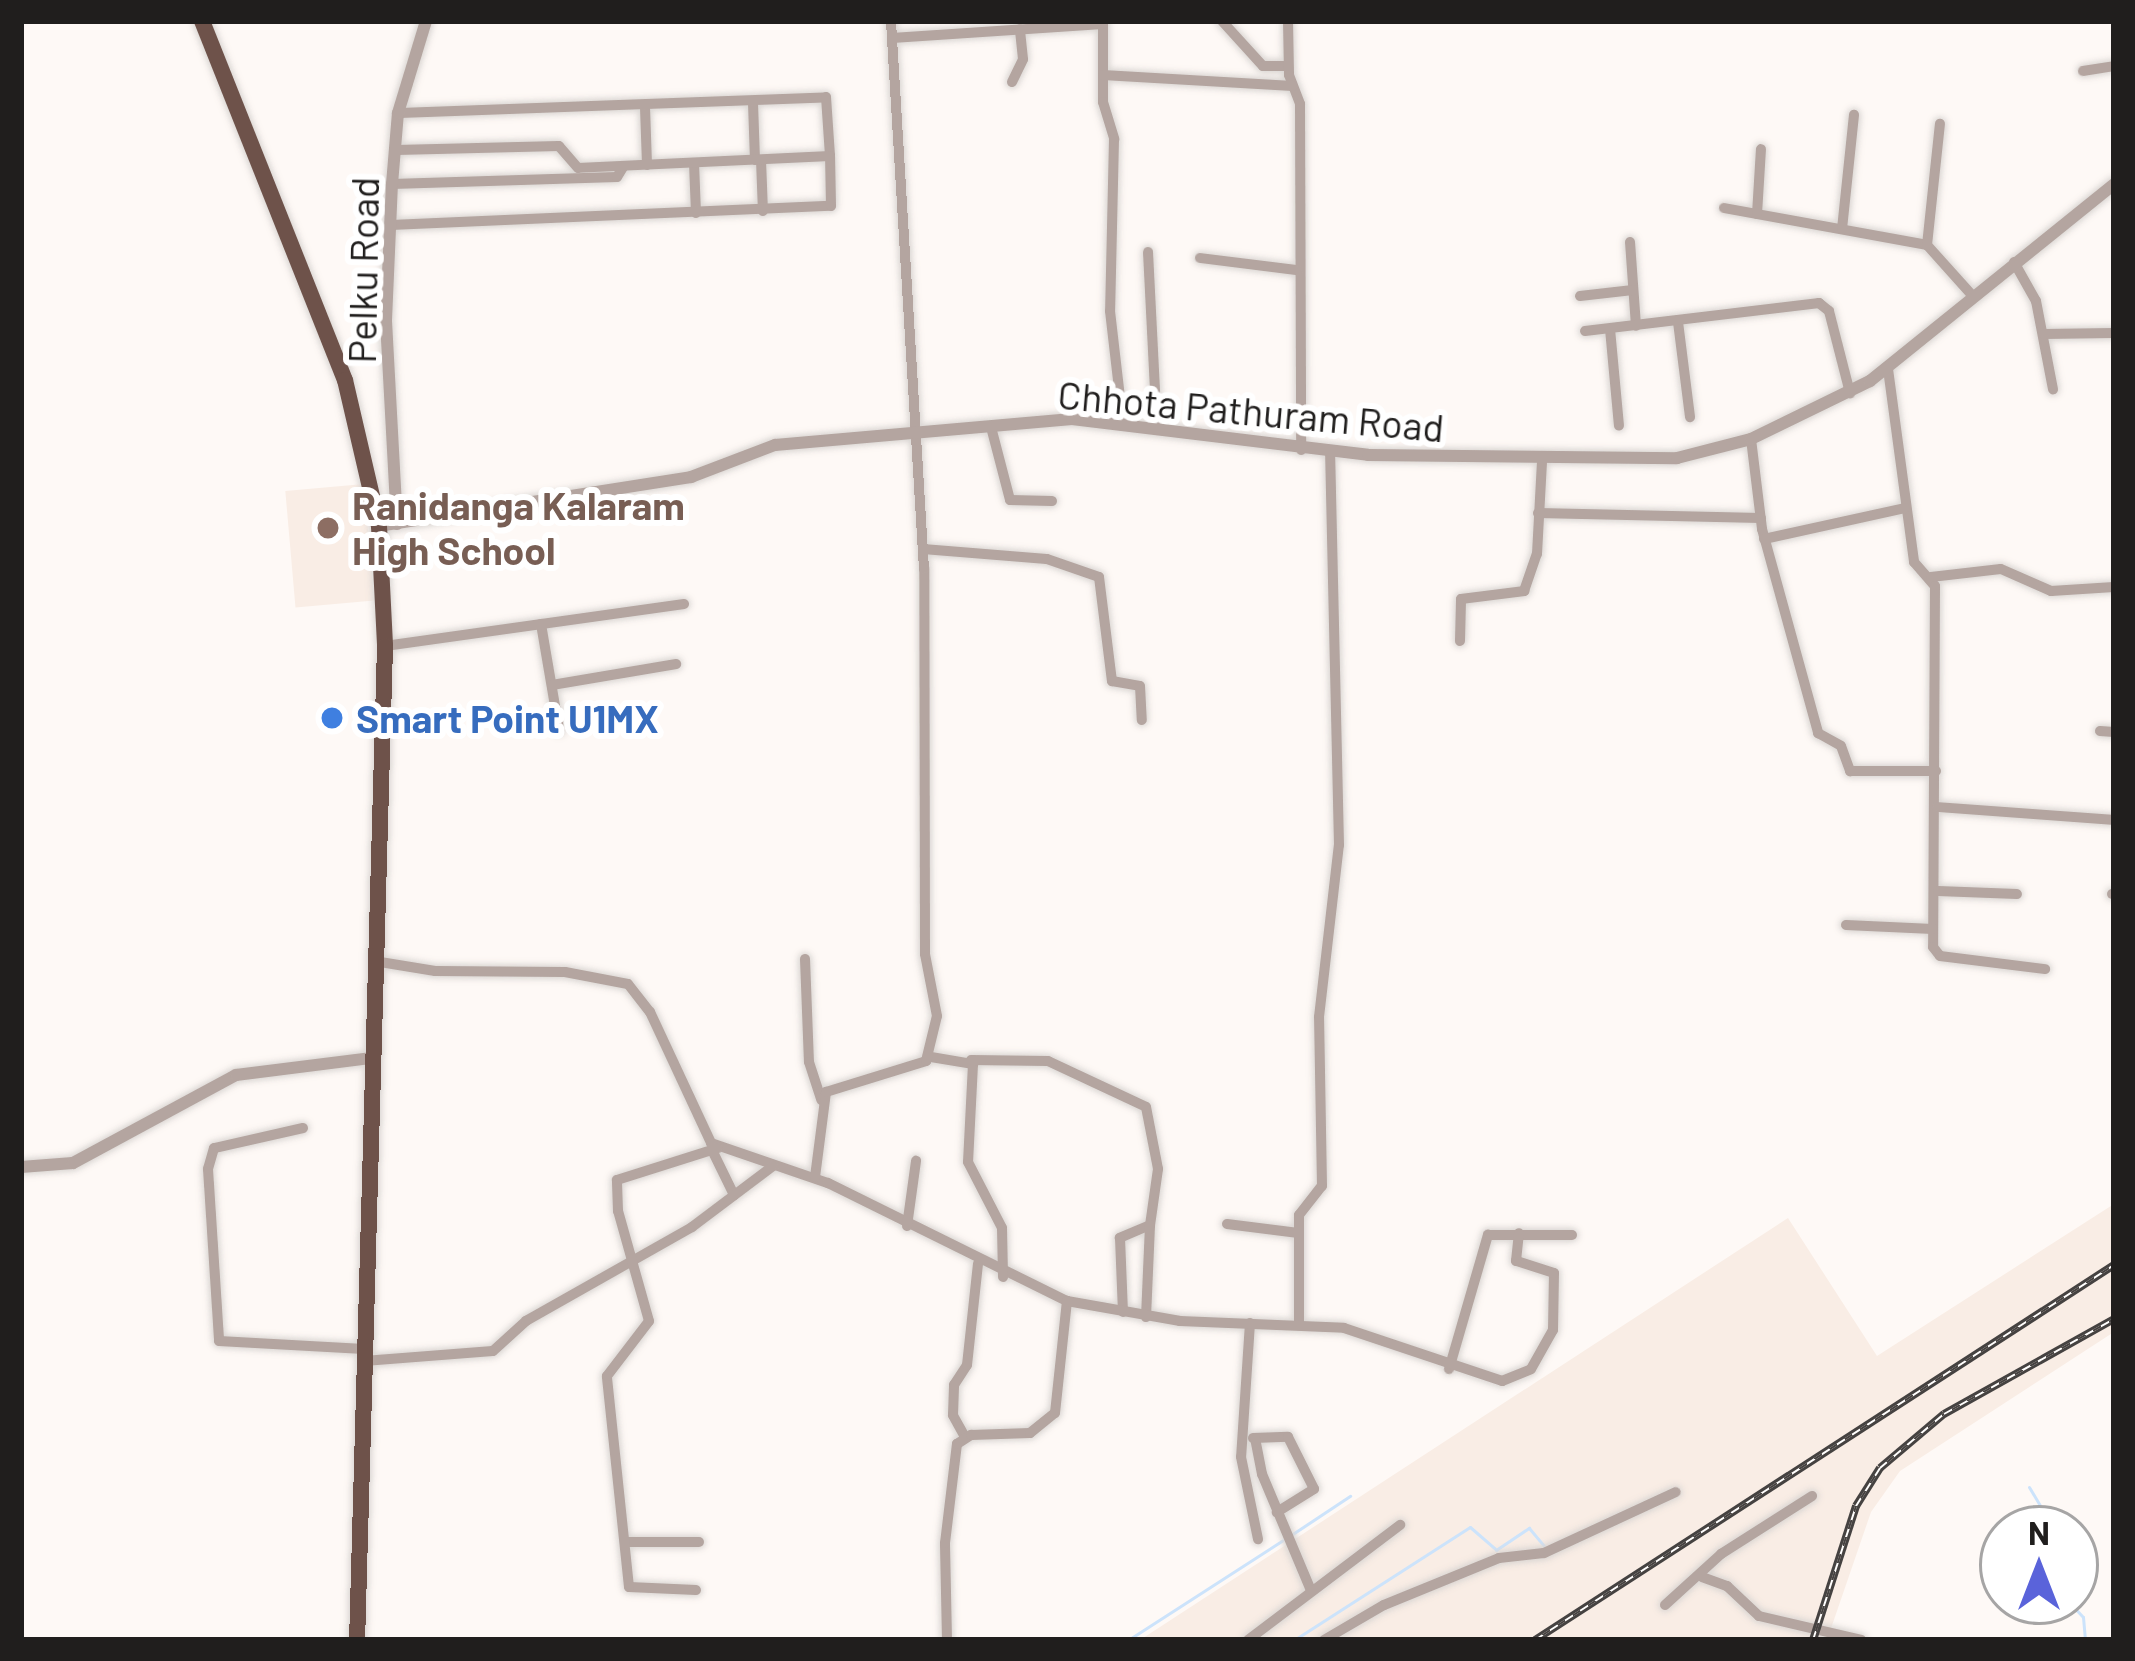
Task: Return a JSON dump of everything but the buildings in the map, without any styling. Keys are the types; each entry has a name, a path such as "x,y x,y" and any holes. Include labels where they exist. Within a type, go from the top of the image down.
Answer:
{"highway":[{"path":"202,21 345,380 388,525 357,1640"}],"street":[{"name":"Pelku Road","path":"388,525 386,320 392,184 398,113 426,21"},
{"path":"891,21 923,550 925,954 938,1016 931,1057"},
{"path":"1222,21 1263,65 1288,66"},
{"path":"1288,21 1288,66 1300,104 1301,450"},
{"path":"892,38 1102,23 1103,75 1114,139 1109,290 1123,423"},
{"path":"1012,82 1023,59 1020,29"},
{"path":"2083,71 2114,66"},
{"path":"1103,75 1293,86"},
{"path":"390,225 830,207 826,98 398,113"},
{"path":"753,103 763,211"},
{"path":"645,107 647,165"},
{"path":"1842,229 1854,115"},
{"path":"1927,245 1940,124"},
{"path":"396,150 559,146 571,168 830,156"},
{"path":"1757,214 1761,149"},
{"path":"694,163 696,213"},
{"path":"392,184 617,177 624,166"},
{"name":"Chhota Pathuram Road","path":"388,525 691,478 775,445 1072,418 1301,450 1542,462 1648,462 1751,439 1850,392 1888,369 1971,294 2114,184"},
{"path":"1724,208 1927,245 1971,294"},
{"path":"1630,242 1636,326"},
{"path":"1148,252 1157,429"},
{"path":"1200,259 1297,270"},
{"path":"2014,262 2044,334 2053,389"},
{"path":"1580,296 1633,290"},
{"path":"1585,331 1823,304 1850,392"},
{"path":"1678,322 1690,417"},
{"path":"1610,329 1618,426"},
{"path":"2044,334 2113,333"},
{"path":"1888,369 1914,562 1931,577 1938,891 1933,929 1940,956 2044,969"},
{"path":"992,427 1010,500 1052,501"},
{"path":"1751,439 1764,539 1822,738 1840,746 1850,771 1936,771"},
{"path":"1299,1324 1301,1208 1322,1186 1319,1017 1339,869 1330,452"},
{"path":"1460,641 1462,599 1524,591 1542,462"},
{"path":"1764,539 1905,508"},
{"path":"1538,513 1761,518"},
{"path":"923,550 1047,559 1100,577 1111,676 1140,686 1142,720"},
{"path":"1931,577 2001,568 2051,591 2114,586"},
{"path":"385,646 684,604"},
{"path":"541,624 559,729"},
{"path":"552,685 676,664"},
{"path":"1936,807 2114,820"},
{"path":"1938,891 2017,894"},
{"path":"1846,925 1933,929"},
{"path":"805,959 809,1062 821,1100 814,1177"},
{"path":"374,961 435,971 565,972 628,984 734,1195"},
{"path":"821,1100 832,1087 931,1057 1048,1061 1144,1105 1159,1157 1146,1317"},
{"path":"21,1167 73,1163 236,1076 370,1058"},
{"path":"971,1060 976,1107 968,1162 1002,1228 1003,1276"},
{"path":"302,1128 214,1148 208,1169 219,1341 364,1355 493,1351 526,1321 631,1260 772,1166"},
{"path":"696,1590 629,1587 607,1376 650,1322 618,1211 621,1175 715,1150 814,1177 978,1264 1066,1301 1146,1317 1299,1324 1375,1334 1449,1369 1502,1381 1546,1352 1555,1278 1516,1261 1519,1233"},
{"path":"907,1226 916,1162"},
{"path":"1123,1312 1120,1238 1150,1225"},
{"path":"1227,1225 1298,1233"},
{"path":"1449,1369 1488,1235 1572,1235"},
{"path":"965,1437 952,1415 954,1384 967,1365 978,1264"},
{"path":"965,1437 1030,1432 1055,1413 1066,1301"},
{"path":"1250,1323 1250,1439 1258,1539"},
{"path":"948,1629 946,1528 955,1452 965,1437"},
{"path":"1250,1439 1288,1437 1314,1489 1277,1512"},
{"path":"1250,1439 1310,1588"},
{"path":"1324,1640 1423,1589 1499,1558 1544,1553 1676,1492"},
{"path":"1665,1605 1702,1577 1721,1554 1812,1496"},
{"path":"1248,1640 1310,1588 1400,1525"},
{"path":"627,1542 699,1542"},
{"path":"1702,1577 1719,1580 1760,1616 1861,1640"}],"shaded area":[{"name":"Ranidanga Kalaram High School","path":"364,484 374,601 295,607 285,491"},
{"path":"2114,1204 2114,1332 1900,1471 1871,1512 1827,1640 1140,1640 1788,1218 1877,1356"}],"waterway":[{"path":"2029,1487 2040,1505"},
{"path":"1291,1535 1350,1496"},
{"path":"1294,1640 1470,1527 1496,1550 1529,1528 1544,1546"},
{"path":"1128,1640 1283,1540"},
{"path":"2084,1625 2085,1640"}],"railway":[{"path":"1535,1640 2114,1265"},
{"path":"1813,1640 1856,1506 1880,1468 1944,1414 2114,1319"}],"place":[{"name":"Ranidanga Kalaram High School","path":"328,528"},
{"name":"Smart Point U1MX","path":"332,718"}]}
